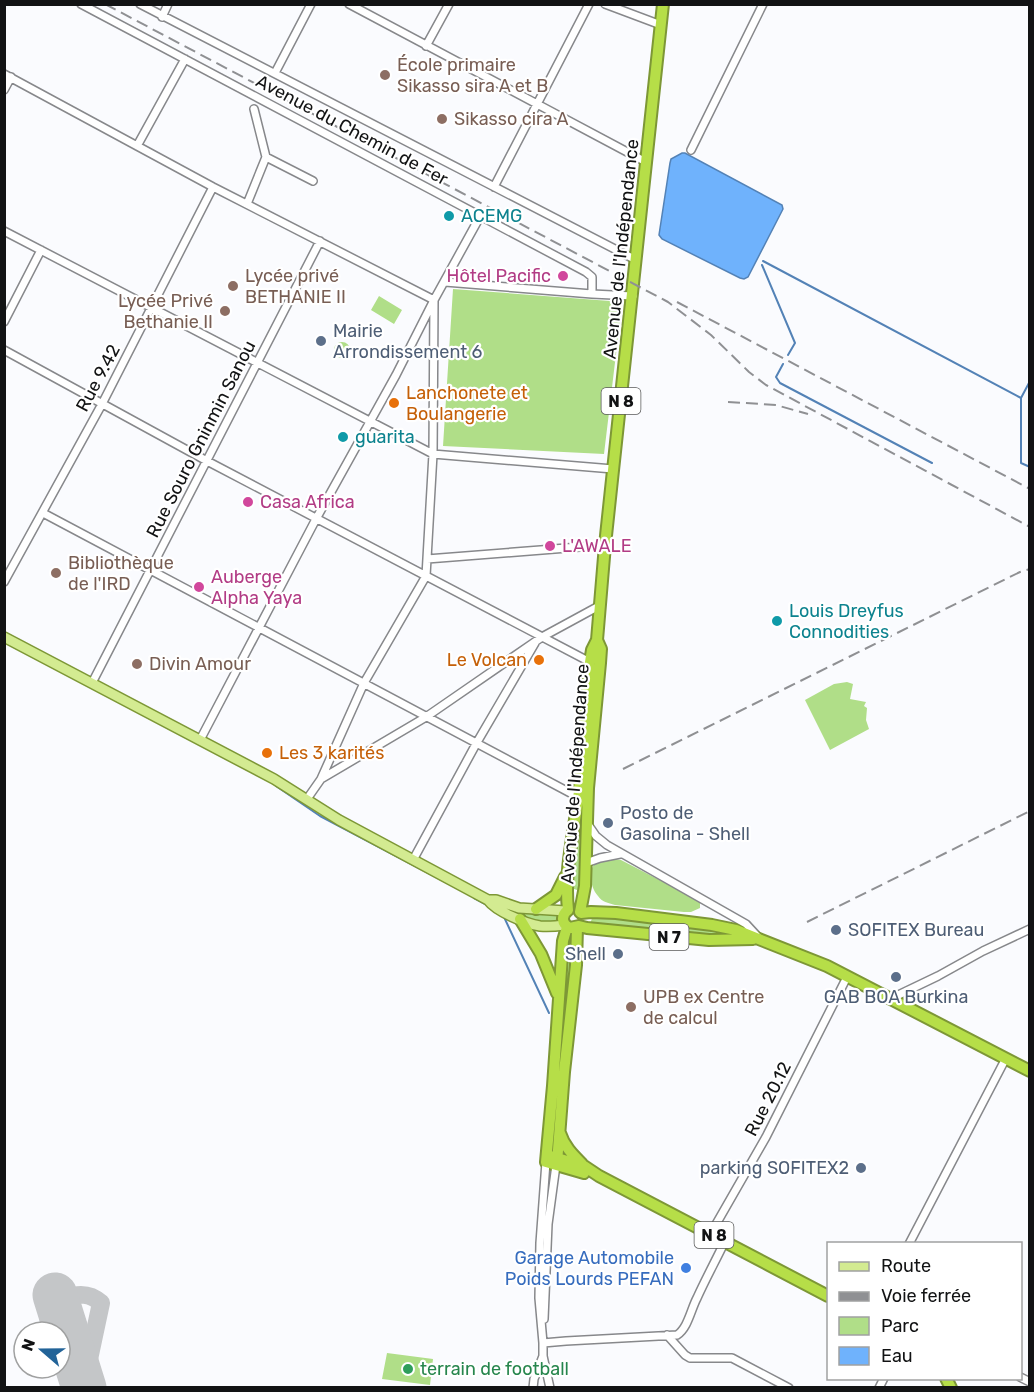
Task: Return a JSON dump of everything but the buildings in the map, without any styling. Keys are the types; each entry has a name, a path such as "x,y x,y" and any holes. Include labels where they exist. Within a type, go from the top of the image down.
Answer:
{"highway":[{"name":"Avenue de l'Indépendance","path":"567,910 568,868 578,797 590,662 597,640 605,545 663,4"},
{"name":"Avenue de l'Indépendance","path":"580,912 585,886 588,788 601,649 597,640"},
{"path":"536,909 556,895 564,883 568,868"},
{"path":"552,1160 553,1086 563,941 572,926 582,920 580,912 574,909 567,910 563,918 572,926 576,965 559,1130 552,1160"},
{"name":"N 7","path":"580,912 616,913 736,930 827,966 1029,1071"},
{"path":"520,919 541,954 559,998"},
{"name":"N 7","path":"572,926 679,938 760,939"},
{"name":"N 8","path":"559,1130 567,1149 584,1166 599,1176 827,1295"},
{"path":"552,1160 584,1166"},
{"name":"N 8","path":"552,1160 599,1176"}],"main road":[{"path":"4,637 274,779 339,820 488,900 493,906 541,926 572,926"},
{"path":"488,900 496,900 519,908 567,910"}],"street":[{"name":"Avenue du Chemin de Fer","path":"81,4 586,272 592,278 592,294"},
{"name":"Avenue du Chemin de Fer","path":"140,4 636,260"},
{"path":"162,16 168,4"},
{"path":"275,73 311,4"},
{"path":"349,4 646,162"},
{"path":"426,46 449,4"},
{"path":"494,187 589,4"},
{"path":"604,4 661,25"},
{"path":"691,150 764,4"},
{"path":"137,146 185,59"},
{"path":"4,90 8,75 213,187 434,300"},
{"path":"247,204 266,157 254,109"},
{"path":"266,157 313,181"},
{"name":"Rue 9.42","path":"4,582 102,404 213,187"},
{"path":"200,740 316,519 477,222"},
{"path":"4,231 433,453 613,469"},
{"name":"Rue Souro Gninmin Sanou","path":"92,683 320,241"},
{"path":"4,322 41,250"},
{"path":"445,282 633,296"},
{"path":"307,799 321,779 364,683 426,576 433,453 434,300"},
{"path":"4,350 539,639 590,662"},
{"path":"43,513 578,797"},
{"path":"427,558 605,545"},
{"path":"321,779 426,717 539,639 600,606"},
{"path":"413,860 476,744 539,639"},
{"path":"587,822 603,842 620,854 678,884 746,924 760,939"},
{"path":"586,863 620,854"},
{"path":"890,999 1029,929"},
{"name":"Rue 20.12","path":"711,1233 766,1137 847,977"},
{"path":"910,1242 1006,1058"},
{"path":"550,1388 543,1356 539,1270 541,1222 552,1160"},
{"path":"543,1340 681,1333 725,1241"},
{"path":"667,1335 690,1358 732,1358 789,1388"},
{"path":"533,1388 534,1378 543,1356"}],"green space":[{"path":"453,289 616,300 622,304 604,454 443,446"},
{"path":"379,296 402,310 394,324 371,310"},
{"path":"342,342 350,350 342,358 334,350"},
{"path":"847,682 853,684 850,699 866,702 864,706 867,708 866,720 869,729 830,750 805,700 834,684"},
{"path":"582,794 582,877 577,890 571,888"},
{"path":"621,860 696,899 700,903 700,908 684,912 615,905 603,901 593,888 592,868 599,861"},
{"path":"509,909 558,912 559,922 546,923 534,920"},
{"path":"593,916 670,921 723,932 719,935 695,935 591,924"},
{"path":"567,948 574,950 575,953 562,1039 553,1151 551,1151"},
{"name":"terrain de football","path":"387,1353 433,1359 430,1385 382,1379"}],"water":[{"path":"682,153 782,205 783,209 748,277 740,278 662,239 659,235 671,159"}],"waterway":[{"path":"763,261 1021,398"},
{"path":"762,265 795,343 788,355"},
{"path":"783,364 776,377 780,383 932,463"},
{"path":"1030,381 1021,398 1021,463 1030,467"},
{"path":"276,786 320,816 453,886"},
{"path":"474,898 487,905"},
{"path":"504,917 549,1013"}],"taxiway":[{"path":"49,1320 54,1303 75,1295 93,1297 101,1303 85,1378 86,1388"}],"runway":[{"path":"55,1295 84,1388"}],"railway":[{"path":"105,4 668,302 711,335 749,372 766,385 1030,527"},
{"path":"677,302 1030,489"},
{"path":"728,402 776,405 808,414"},
{"path":"623,769 1030,569"},
{"path":"807,922 1030,811"}],"place":[{"name":"École primaire Sikasso sira A et B","path":"385,75"},
{"name":"Sikasso cira A","path":"442,119"},
{"name":"ACEMG","path":"449,216"},
{"name":"Hôtel Pacific","path":"563,276"},
{"name":"Lycée privé BETHANIE II","path":"233,286"},
{"name":"Lycée Privé Bethanie II","path":"225,311"},
{"name":"Mairie Arrondissement 6","path":"321,341"},
{"name":"Lanchonete et Boulangerie","path":"394,403"},
{"name":"guarita","path":"343,437"},
{"name":"Casa Africa","path":"248,502"},
{"name":"L'AWALE","path":"550,546"},
{"name":"Bibliothèque de l'IRD","path":"56,573"},
{"name":"Auberge Alpha Yaya","path":"199,587"},
{"name":"Louis Dreyfus Connodities","path":"777,621"},
{"name":"Le Volcan","path":"539,660"},
{"name":"Divin Amour","path":"137,664"},
{"name":"Les 3 karités","path":"267,753"},
{"name":"Posto de Gasolina - Shell","path":"608,823"},
{"name":"SOFITEX Bureau","path":"836,930"},
{"name":"Shell","path":"618,954"},
{"name":"GAB BOA Burkina","path":"896,977"},
{"name":"UPB ex Centre de calcul","path":"631,1007"},
{"name":"parking SOFITEX2","path":"861,1168"},
{"name":"Garage Automobile Poids Lourds PEFAN","path":"686,1268"},
{"name":"terrain de football","path":"408,1369"}]}
